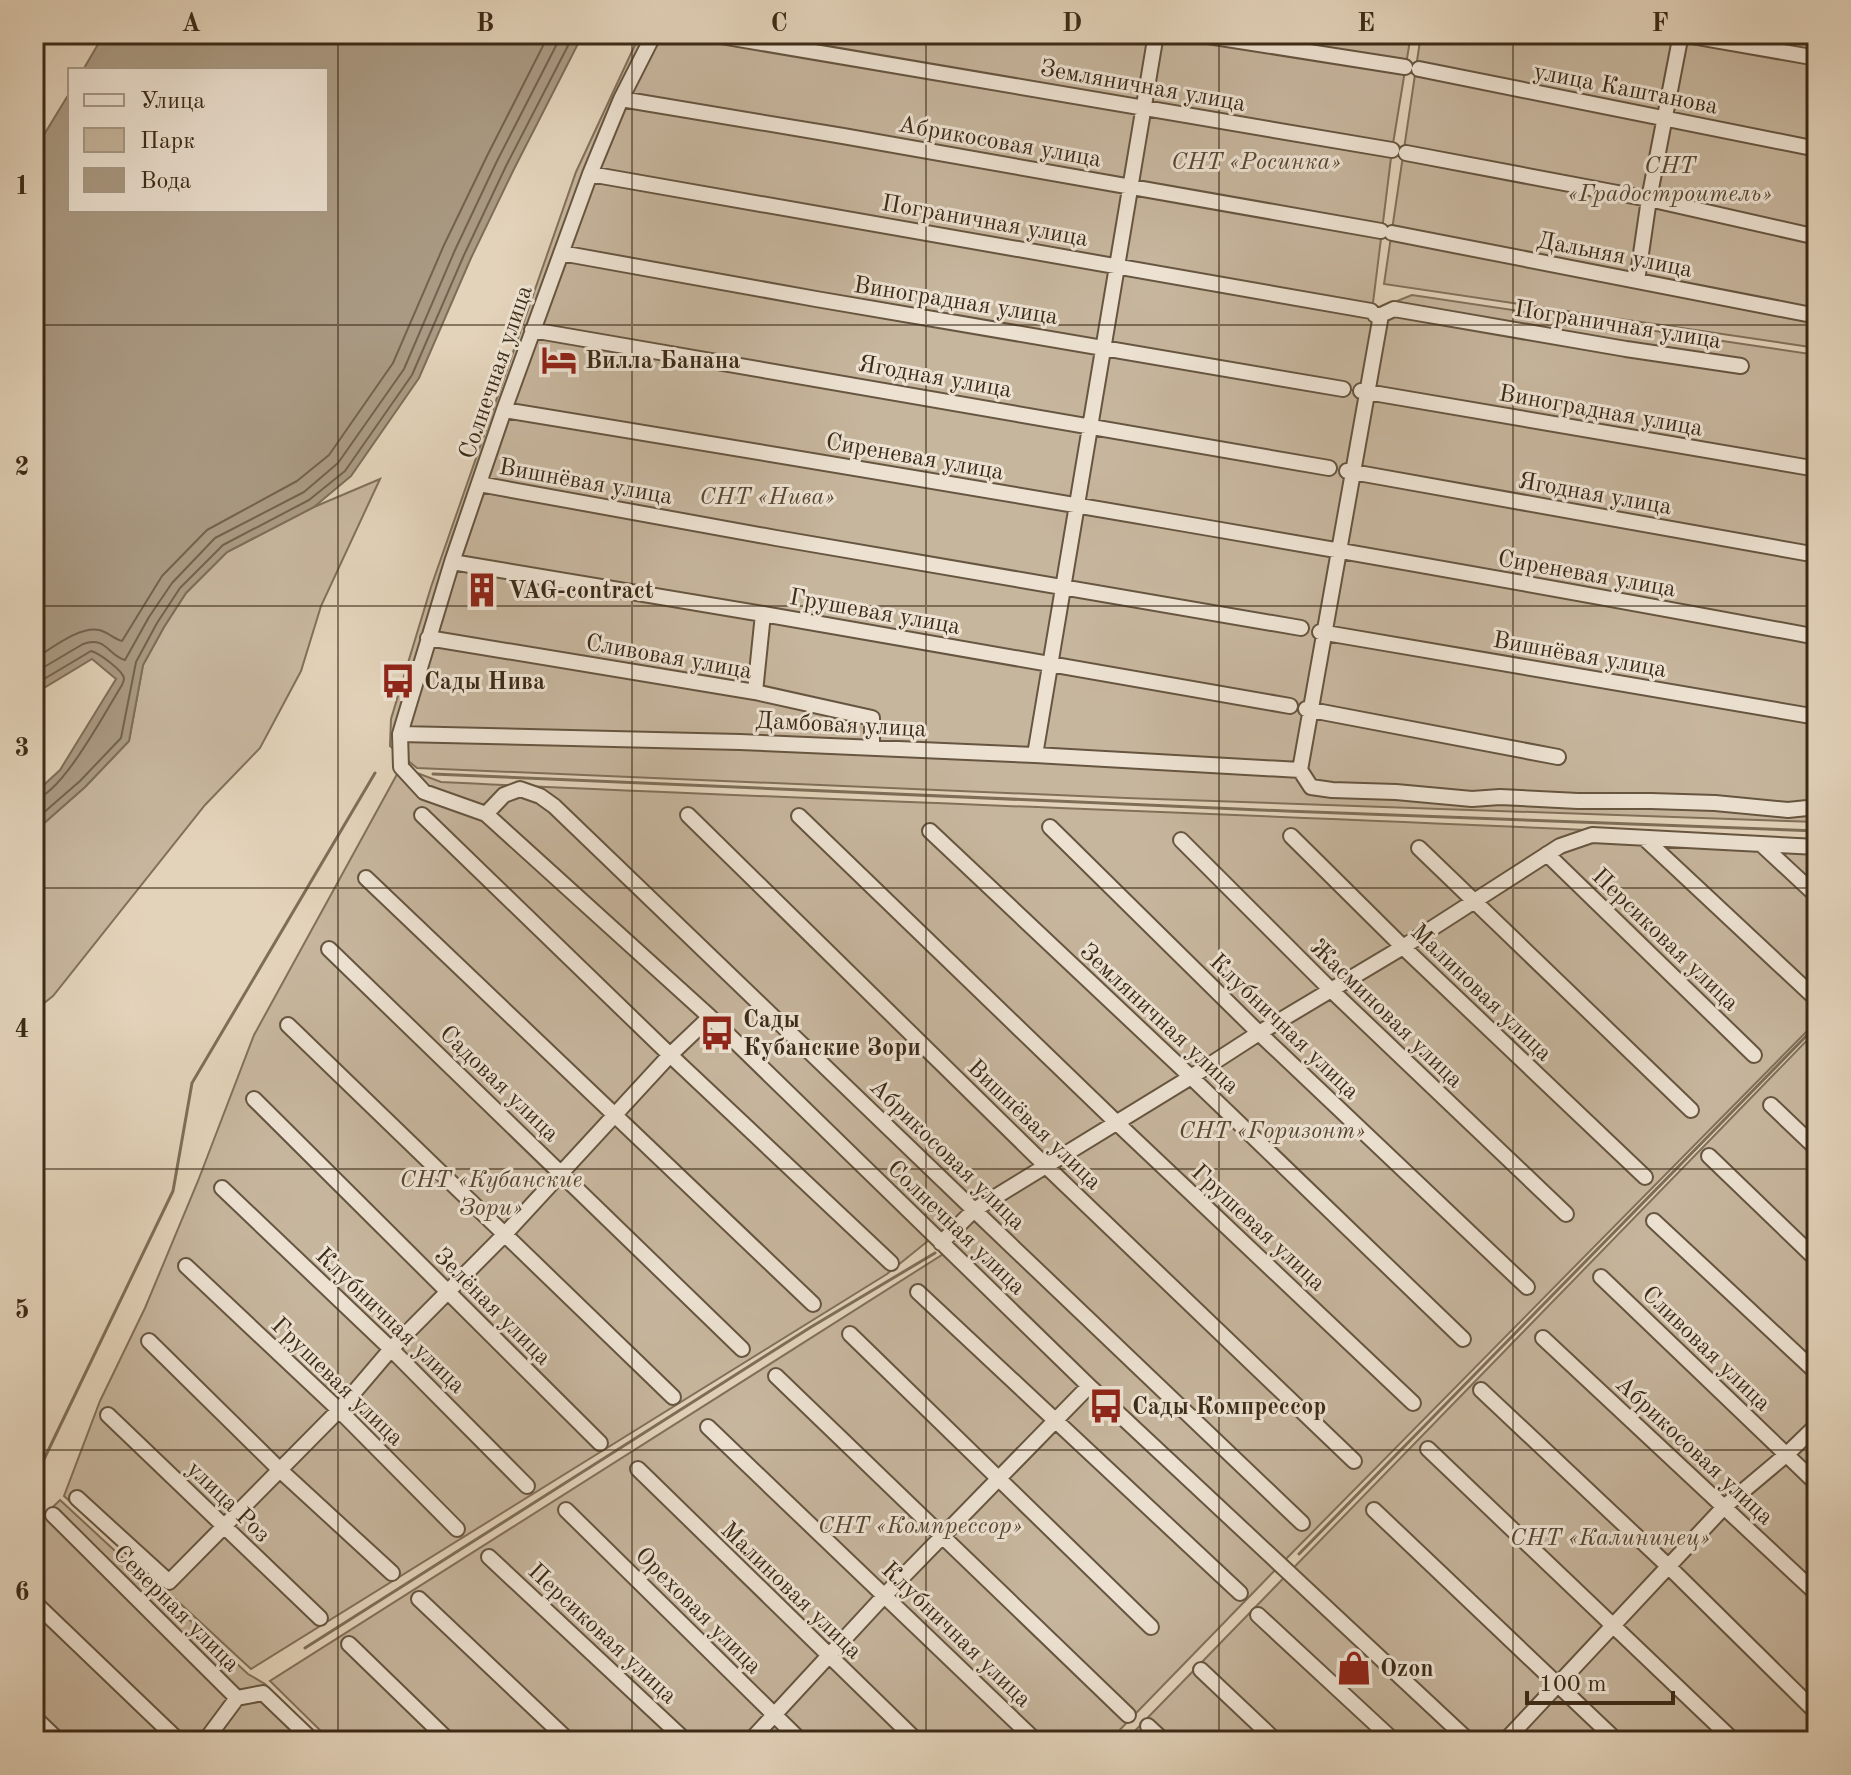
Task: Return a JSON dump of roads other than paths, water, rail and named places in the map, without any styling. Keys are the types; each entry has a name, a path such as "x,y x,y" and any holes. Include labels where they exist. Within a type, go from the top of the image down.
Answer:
{"street":[{"name":"Солнечная улица","path":"654,34 621,99 590,174 504,410 452,562 400,734 401,767 424,792 486,814 710,1017 1089,1386 1469,1741"},
{"name":"Земляничная улица","path":"709,34 1143,107 1649,199"},
{"path":"1035,755 1156,34"},
{"name":"улица Каштанова","path":"1195,34 1413,68 1817,149"},
{"path":"1637,281 1680,34 1817,58"},
{"name":"Абрикосовая улица","path":"621,99 1387,232"},
{"name":"Пограничная улица","path":"590,174 1380,312 1741,366"},
{"path":"1649,199 1817,237"},
{"name":"Дальняя улица","path":"1387,232 1817,316"},
{"name":"Виноградная улица","path":"561,253 1343,389"},
{"path":"1380,312 1344,552 1300,770 1311,787 1472,799 1500,797 1715,803 1788,810 1817,807"},
{"name":"Ягодная улица","path":"532,330 1329,468"},
{"name":"Виноградная улица","path":"1368,393 1817,469"},
{"name":"Сиреневая улица","path":"504,410 1344,552 1817,637"},
{"name":"Ягодная улица","path":"1355,472 1817,555"},
{"name":"Вишнёвая улица","path":"479,484 1301,628"},
{"name":"Грушевая улица","path":"452,562 1290,706"},
{"path":"755,692 763,614"},
{"name":"Вишнёвая улица","path":"1327,633 1817,717"},
{"name":"Сливовая улица","path":"428,638 755,692 872,718 872,748"},
{"path":"1313,710 1558,757"},
{"name":"Дамбовая улица","path":"400,734 740,742 1300,770"},
{"name":"Абрикосовая улица","path":"486,814 504,795 520,789 540,796 554,806 1302,1523"},
{"path":"422,815 891,1263"},
{"name":"Вишнёвая улица","path":"688,815 1047,1167 1354,1461"},
{"name":"Грушевая улица","path":"799,816 1413,1403"},
{"name":"Клубничная улица","path":"1050,827 1259,1033 1527,1287"},
{"name":"Земляничная улица","path":"930,831 1463,1339"},
{"path":"941,1243 974,1210 1403,947 1560,846 1592,835 1817,847"},
{"name":"Малиновая улица","path":"1291,836 1645,1177"},
{"path":"1644,838 1813,996"},
{"name":"Жасминовая улица","path":"1181,840 1330,989 1566,1214"},
{"path":"1761,844 1817,896"},
{"path":"1419,848 1691,1110"},
{"name":"Персиковая улица","path":"1547,854 1754,1055"},
{"path":"366,878 813,1304"},
{"name":"Садовая улица","path":"329,949 742,1349"},
{"path":"77,1498 169,1582 281,1471 391,1349 505,1234 670,1055 710,1017"},
{"path":"288,1025 673,1397"},
{"name":"Зелёная улица","path":"254,1099 600,1443"},
{"path":"1771,1105 1817,1149"},
{"path":"1709,1156 1817,1260"},
{"name":"Клубничная улица","path":"222,1188 391,1349 527,1486"},
{"path":"1654,1221 1817,1373"},
{"name":"Грушевая улица","path":"186,1266 339,1410 457,1529"},
{"name":"Сливовая улица","path":"1601,1277 1817,1484"},
{"path":"918,1292 1240,1593"},
{"path":"850,1334 1151,1627"},
{"name":"Абрикосовая улица","path":"1543,1338 1817,1594"},
{"path":"149,1341 281,1471 392,1573"},
{"path":"776,1376 1128,1715"},
{"path":"750,1741 884,1596 1089,1386"},
{"path":"1481,1390 1667,1565 1817,1713"},
{"name":"улица Роз","path":"108,1415 320,1618"},
{"path":"1505,1741 1724,1507 1817,1425"},
{"name":"Клубничная улица","path":"708,1427 1036,1741"},
{"path":"1428,1449 1734,1741"},
{"name":"Малиновая улица","path":"638,1469 917,1741"},
{"name":"Ореховая улица","path":"566,1510 801,1741"},
{"path":"1374,1510 1617,1741"},
{"name":"Северная улица","path":"53,1515 237,1698 263,1693 313,1741"},
{"name":"Персиковая улица","path":"489,1557 686,1741"},
{"path":"419,1599 569,1741"},
{"path":"34,1602 179,1741"},
{"path":"1258,1615 1394,1741"},
{"path":"349,1644 449,1741"},
{"path":"1201,1670 1276,1741"},
{"path":"205,1741 237,1698"},
{"path":"34,1717 59,1741"},
{"path":"1148,1726 1164,1741"}],"water":[{"path":"104,34 583,34 471,258 419,378 351,476 314,507 227,552 186,593 143,665 129,741 85,787 34,832 34,794 60,770 116,679 92,659 34,694 34,151 68,95 68,212 328,212 328,68 84,68"}],"waterway":[{"path":"34,1480 173,1191 192,1083 375,773"},
{"path":"433,774 1817,831"},
{"path":"1299,1554 1817,1025"},
{"path":"305,1648 811,1327 935,1253"}],"place":[{"name":"Вилла Банана","path":"559,360"},
{"name":"VAG-contract","path":"482,590"},
{"name":"Сады Нива","path":"398,681"},
{"name":"Сады Кубанские Зори","path":"717,1033"},
{"name":"Сады Компрессор","path":"1106,1406"},
{"name":"Ozon","path":"1354,1668"}],"park label":[{"name":"СНТ «Росинка»","path":"1256,161"},
{"name":"СНТ «Градостроитель»","path":"1670,179"},
{"name":"СНТ «Нива»","path":"767,496"},
{"name":"СНТ «Горизонт»","path":"1272,1130"},
{"name":"СНТ «Кубанские Зори»","path":"491,1193"},
{"name":"СНТ «Компрессор»","path":"920,1525"},
{"name":"СНТ «Калининец»","path":"1610,1537"}]}
